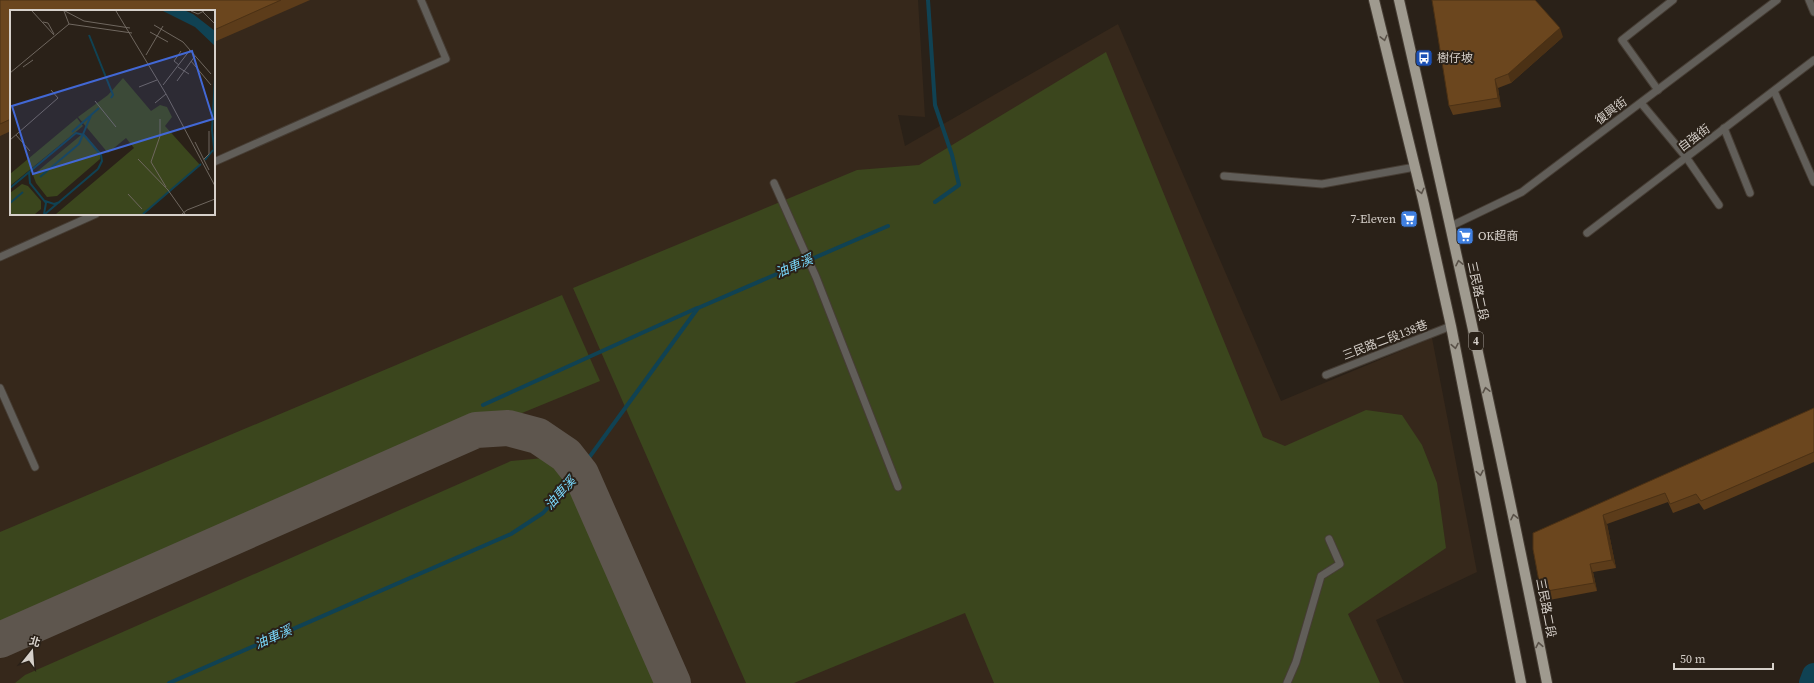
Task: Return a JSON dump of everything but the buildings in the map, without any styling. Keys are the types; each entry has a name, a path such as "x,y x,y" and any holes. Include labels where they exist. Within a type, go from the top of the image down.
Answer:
{"main road":[{"name":"4","path":"1374,0 1415,167 1451,326 1522,683"},
{"name":"三民路二段","path":"1399,0 1451,226 1522,554 1547,683"}],"lane":[{"path":"215,162 446,59 421,0"},
{"path":"1658,90 1622,40 1673,0"},
{"name":"復興街","path":"1451,226 1522,192 1777,0"},
{"path":"1809,0 1814,12"},
{"name":"自強街","path":"1587,233 1814,60"},
{"path":"1774,90 1814,182"},
{"path":"1641,103 1686,157 1719,205"},
{"path":"1724,128 1750,193"},
{"path":"1224,176 1322,184 1415,167"},
{"path":"774,184 816,278 898,487"},
{"path":"0,256 94,215"},
{"name":"三民路二段138巷","path":"1326,375 1451,326"},
{"path":"0,388 35,467"},
{"path":"1287,683 1296,662 1321,576 1340,564 1329,540"}],"shaded area":[{"path":"0,0 918,0 925,117 898,115 905,146 1118,24 1281,401 1432,338 1477,572 1376,620 1404,683 0,683"}],"green space":[{"path":"1106,52 1263,437 1285,446 1366,410 1402,415 1422,445 1437,483 1446,548 1348,614 1380,683 994,683 965,613 794,683 746,683 573,288 857,170 919,165"},
{"path":"562,295 600,381 0,628 0,532"},
{"path":"569,457 597,479 681,672 681,683 15,683 25,675 511,461"}],"waterway":[{"name":"油車溪","path":"928,0 935,105 952,155 959,185 935,202"},
{"name":"油車溪","path":"169,683 511,534 543,513 572,481 698,308 888,226"},
{"path":"483,405 697,308"},
{"path":"1811,683 1814,675"}],"taxiway":[{"path":"0,640 476,430 508,428 538,436 566,455 581,474 673,683"}],"place":[{"name":"樹仔坡","path":"1424,58"},
{"name":"7-Eleven","path":"1409,219"},
{"name":"OK超商","path":"1465,236"}]}
